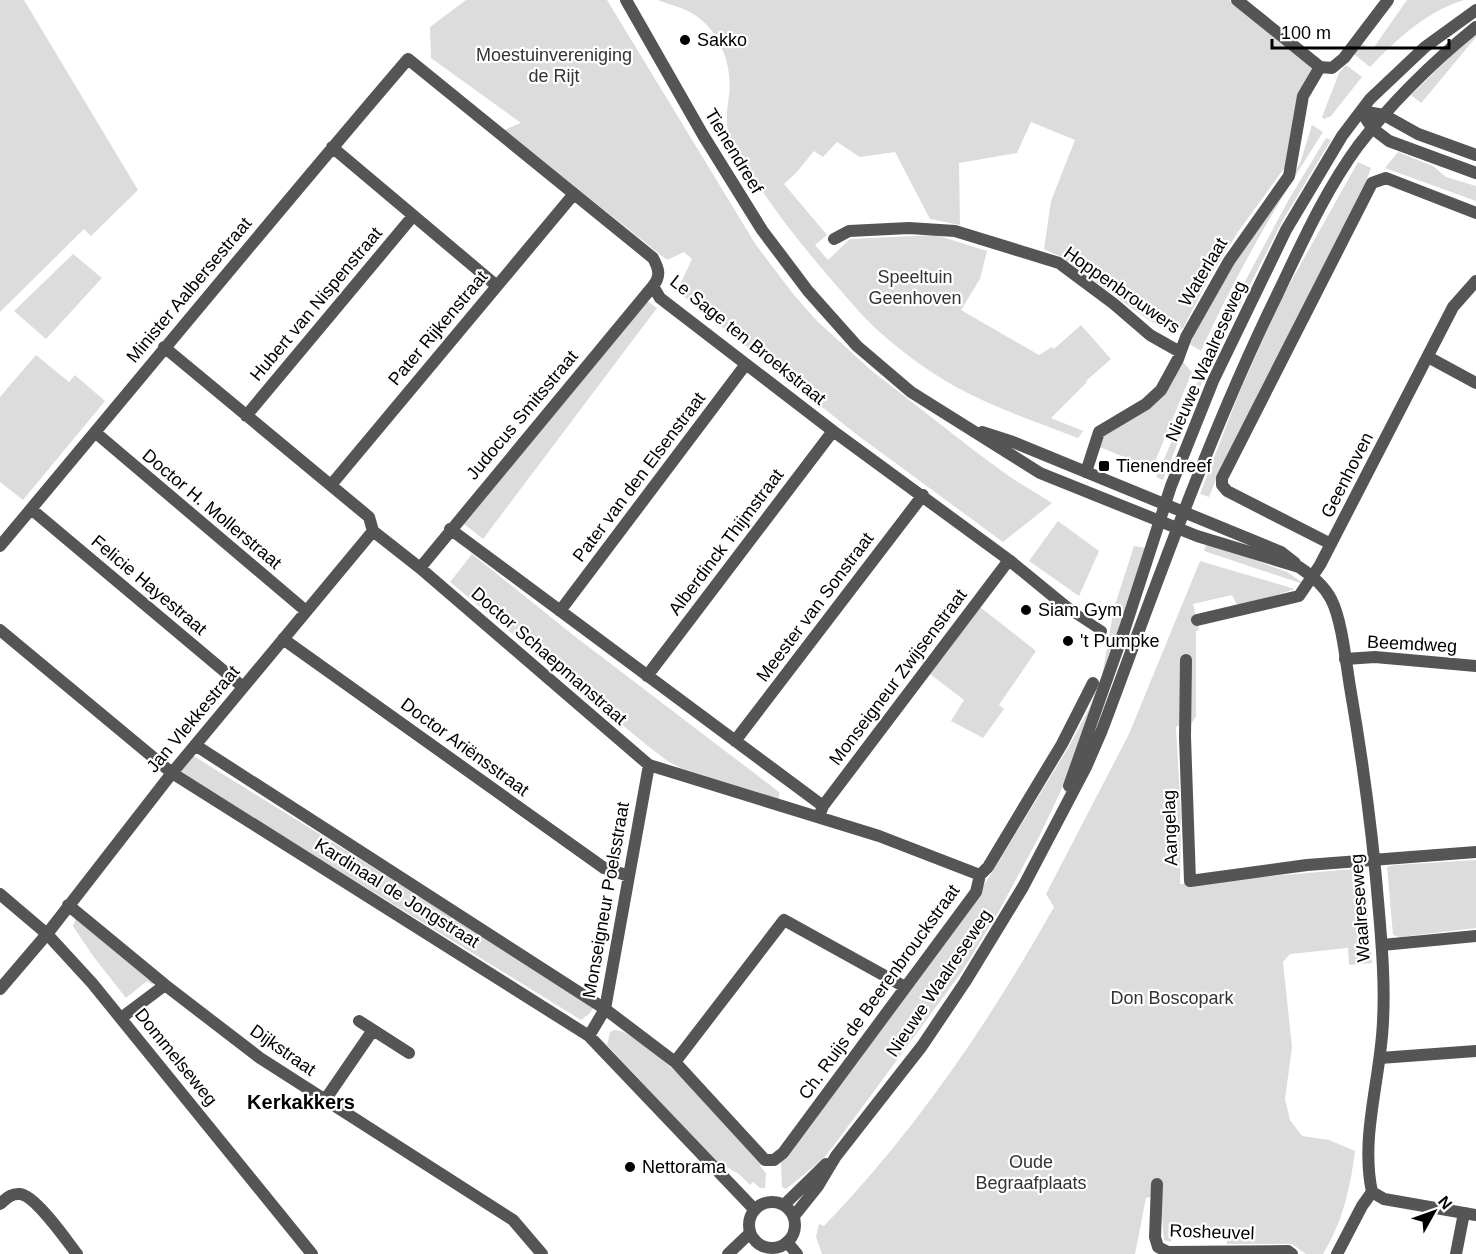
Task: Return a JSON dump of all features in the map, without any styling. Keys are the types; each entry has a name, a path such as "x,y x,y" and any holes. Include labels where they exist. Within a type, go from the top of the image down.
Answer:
{"street":[{"name":"Tienendreef","path":"626,0 703,135 756,221 808,291 857,346 912,392 1040,473 1178,528"},
{"path":"1237,0 1320,67 1332,68 1344,58 1388,0"},
{"name":"Nieuwe Waalreseweg","path":"1057,821 1125,628 1165,504 1213,381 1286,230 1342,136 1361,111 1411,59 1476,10"},
{"name":"Nieuwe Waalreseweg","path":"794,1216 818,1186 836,1156 922,1046 965,982 1023,887 1086,767 1231,393 1299,250 1332,187 1372,128 1442,56 1476,27"},
{"name":"Minister Aalbersestraat","path":"0,546 96,433 164,347 408,59"},
{"name":"Le Sage ten Broekstraat","path":"408,59 653,258 659,268 658,280 653,286 660,298 833,431 1009,560 1070,610"},
{"name":"Waterlaat","path":"1086,472 1099,432 1146,404 1161,390 1186,337 1229,261 1289,177 1303,96 1320,67"},
{"path":"1361,111 1384,115 1418,134 1476,155"},
{"path":"1361,111 1372,128 1393,143 1476,173"},
{"path":"332,147 497,286"},
{"path":"1331,544 1227,491 1222,485 1222,478 1372,183 1386,178 1476,213"},
{"name":"Pater Rijkenstraat","path":"331,485 573,195"},
{"name":"Hubert van Nispenstraat","path":"246,416 413,216"},
{"name":"Hoppenbrouwers","path":"834,239 849,231 909,228 955,231 1059,263 1114,304 1150,335 1180,352"},
{"name":"Geenhoven","path":"1197,620 1299,596 1331,544 1453,308 1476,280"},
{"name":"Judocus Smitsstraat","path":"420,568 653,286"},
{"name":"Doctor Schaepmanstraat","path":"164,347 369,517 373,531 420,568 649,765 821,812 980,875"},
{"path":"1428,357 1476,383"},
{"name":"Pater van den Elsenstraat","path":"560,611 746,364"},
{"name":"Tienendreef","path":"964,426 1013,442 1184,513"},
{"name":"Alberdinck Thijmstraat","path":"647,676 833,431"},
{"name":"Doctor H. Mollerstraat","path":"96,433 306,611"},
{"name":"Meester van Sonstraat","path":"735,741 923,495"},
{"name":"Felicie Hayestraat","path":"31,509 243,687"},
{"name":"Waalreseweg","path":"1184,513 1281,552 1312,576 1331,599 1338,622 1359,741 1375,860 1382,945 1384,1020 1369,1128 1367,1172 1371,1192"},
{"name":"Waalreseweg","path":"1178,528 1299,567"},
{"name":"Doctor Schaepmanstraat","path":"450,530 735,741 821,812"},
{"name":"Jan Vlekkestraat","path":"0,989 59,919 172,773 373,531"},
{"name":"Monseigneur Zwijsenstraat","path":"821,812 1009,560"},
{"path":"1070,610 1102,631"},
{"name":"Kardinaal de Jongstraat","path":"0,630 172,773 589,1036 754,1209"},
{"name":"Doctor Ariënsstraat","path":"283,639 604,868 629,876"},
{"name":"Beemdweg","path":"1345,659 1375,657 1476,666"},
{"name":"Aangelag","path":"1186,660 1185,737 1190,881 1308,865 1375,860"},
{"name":"Ch. Ruijs de Beerenbrouckstraat","path":"774,1160 790,1144 976,892 980,875 988,867 1062,744 1093,683"},
{"name":"Kardinaal de Jongstraat","path":"195,745 605,1009 675,1062 765,1160 774,1160"},
{"name":"Monseigneur Poelsstraat","path":"589,1036 605,1009 649,765"},
{"path":"1375,860 1476,852"},
{"name":"Dommelseweg","path":"0,894 46,934 121,1018 312,1254"},
{"name":"Dijkstraat","path":"68,905 165,985 260,1058 513,1220 542,1254"},
{"path":"675,1062 784,920 906,987"},
{"path":"1382,945 1476,936"},
{"path":"121,1018 165,985"},
{"path":"359,1021 410,1053"},
{"path":"325,1100 373,1030"},
{"path":"1380,1058 1476,1052"},
{"name":"Nieuwe Waalreseweg","path":"784,1205 836,1156"},
{"name":"Rosheuvel","path":"1157,1184 1155,1237 1158,1247 1168,1252 1288,1251 1292,1254"},
{"path":"1337,1254 1371,1192 1384,1199 1470,1214 1456,1254"},
{"path":"0,1204 9,1196 20,1194 33,1199 77,1254"},
{"path":"775,1201 784,1205 794,1216 795,1230 787,1242 777,1248 757,1243 750,1233 748,1222 754,1209 775,1201"},
{"path":"728,1254 750,1233"},
{"path":"787,1242 797,1254"},
{"path":"751,1254 763,1246"}],"green space":[{"path":"0,0 24,0 138,190 91,236 84,229 0,312"},
{"name":"Moestuinvereniging de Rijt","path":"466,0 607,0 756,245 817,321 872,371 976,452 1010,477 1052,503 1003,542 856,434 677,291 692,259 684,252 667,260 504,130 521,123 431,58 430,27"},
{"name":"Speeltuin Geenhoven","path":"658,0 1229,0 1315,65 1285,167 1238,232 1209,278 1183,328 1172,334 1147,319 1061,257 1044,249 1051,201 1075,140 1031,122 1017,153 959,163 960,225 930,219 895,152 860,157 837,142 823,157 814,151 784,184 827,235 815,245 828,260 850,239 936,235 987,251 980,279 961,310 1039,355 1052,347 1054,349 1081,325 1111,359 1086,381 1051,418 1083,431 1078,438 970,395 908,356 868,321 790,229 754,179 733,144 728,132 727,120 730,83 726,58 715,36 708,26 688,11"},
{"path":"1407,0 1464,0 1437,11 1425,19 1401,37 1370,67 1354,54 1362,44 1372,50"},
{"path":"1476,32 1476,37 1421,103 1411,95"},
{"path":"1346,65 1362,77 1331,116 1324,119 1322,117 1339,73"},
{"path":"1312,125 1323,132 1258,239 1201,351 1188,343 1205,307 1300,163"},
{"path":"1326,138 1331,140 1283,220 1204,377 1163,480 1156,477 1226,317 1289,199"},
{"path":"1398,152 1433,166 1446,177 1476,186 1476,201 1385,168"},
{"path":"1358,162 1371,168 1367,179 1209,497 1200,494 1237,398 1280,301"},
{"path":"73,254 102,278 46,339 14,311"},
{"path":"647,301 657,308 483,539 464,524"},
{"path":"36,355 69,382 75,375 105,401 23,500 0,482 0,397"},
{"path":"1181,360 1192,372 1154,464 1149,467 1097,446 1102,433 1130,418"},
{"path":"1058,521 1099,551 1079,596 1029,561"},
{"path":"1207,542 1287,572 1306,585 1204,551"},
{"path":"1134,546 1146,548 1075,761 1039,837 999,911 961,973 824,1158 786,1189 782,1187 781,1162 986,882 1068,748 1088,711 1102,676 1114,608"},
{"path":"472,554 573,635 779,792 779,799 683,769 649,747 450,582"},
{"name":"Don Boscopark","path":"1200,561 1295,589 1238,607 1232,595 1193,604 1199,630 1196,631 1196,717 1189,727 1180,725 1176,727 1181,816 1180,884 1364,868 1372,963 1349,965 1348,948 1290,954 1283,962 1292,1047 1285,1099 1290,1120 1302,1136 1329,1140 1355,1151 1345,1204 1330,1242 1323,1254 1306,1254 1292,1244 1227,1244 1227,1234 1172,1235 1171,1242 1164,1240 1160,1195 1146,1198 1135,1254 822,1254 816,1237 819,1224 824,1226 889,1153 920,1114 1004,992 1054,907 1046,894 1129,734"},
{"path":"980,607 1036,651 999,705 1004,709 983,738 951,721 964,700 930,674"},
{"path":"192,755 510,952 593,1008 590,1013 581,1020 180,773"},
{"path":"1476,860 1476,928 1400,937 1393,935 1387,867"},
{"path":"76,918 153,980 153,985 147,981 126,998 73,926"},
{"path":"614,1030 629,1035 648,1047 713,1109 762,1163 760,1166 766,1173 765,1188 760,1188 753,1182 750,1185 739,1174 714,1160 607,1045 610,1032"}],"place":[{"name":"Sakko","path":"685,40"},
{"name":"Tienendreef","path":"1104,466"},
{"name":"Siam Gym","path":"1026,610"},
{"name":"'t Pumpke","path":"1068,641"},
{"name":"Nettorama","path":"630,1167"}],"district":[{"name":"Kerkakkers","path":"301,1102"}],"park label":[{"name":"Oude Begraafplaats","path":"1031,1172"}]}
